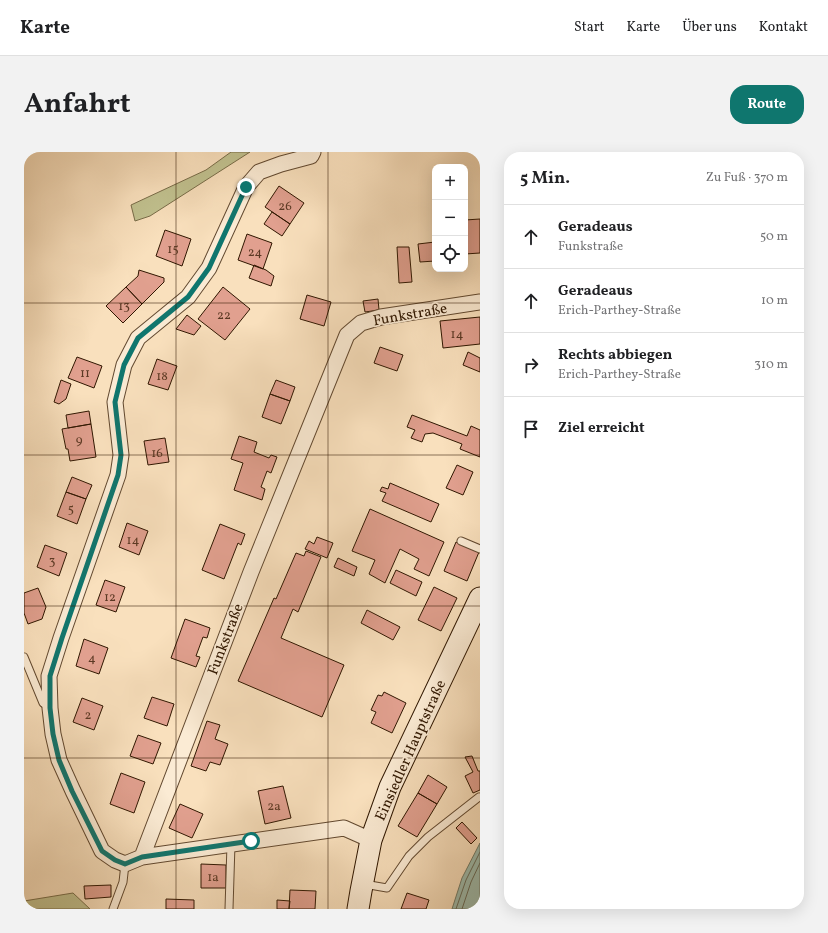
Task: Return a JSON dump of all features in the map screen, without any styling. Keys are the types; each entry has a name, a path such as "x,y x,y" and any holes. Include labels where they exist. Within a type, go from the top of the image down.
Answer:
{"main road":[{"name":"Einsiedler Hauptstraße","path":"358,909 371,840 390,787 480,598"}],"street":[{"path":"313,152 311,156 259,172 246,187 209,268 188,297 138,338 124,365 115,402 121,455 118,475 50,676 50,708 53,734 59,760 72,791 102,851 115,860 125,864 142,857 344,828 371,840"},
{"name":"Funkstraße","path":"142,857 251,572 347,336 361,323 381,317 480,302"}],"lane":[{"path":"460,541 480,549"},
{"path":"24,657 43,703 50,708"},
{"path":"362,884 387,888 409,856 428,837 479,798"},
{"path":"229,909 231,844"},
{"path":"114,909 122,882 125,864"}],"green space":[{"path":"231,152 250,152 150,216 135,221 131,205 206,170"},
{"path":"73,893 90,909 24,909 24,901"}],"water":[{"path":"480,843 480,909 452,909 462,878"}],"building":[{"path":"279,186 304,203 290,224 265,207"},
{"path":"272,212 290,224 282,236 264,224"},
{"path":"480,219 480,253 468,254 468,220"},
{"path":"165,230 191,239 182,266 156,256"},
{"path":"247,234 272,243 263,269 238,260"},
{"path":"432,242 432,261 420,262 418,244"},
{"path":"397,247 409,247 412,282 399,283"},
{"path":"254,265 266,270 274,276 271,286 249,278"},
{"path":"139,270 164,278 164,282 142,304 126,287 138,276"},
{"path":"126,287 142,304 123,323 106,306"},
{"path":"223,287 250,309 225,340 198,319"},
{"path":"307,295 331,302 324,326 300,319"},
{"path":"378,299 379,310 365,312 363,301"},
{"path":"187,315 201,326 194,335 176,329"},
{"path":"480,317 480,344 443,348 440,321"},
{"path":"380,347 403,355 397,371 374,363"},
{"path":"468,352 480,358 480,372 463,365"},
{"path":"77,357 102,366 94,388 68,378"},
{"path":"157,359 177,366 168,390 148,384"},
{"path":"61,380 71,384 66,399 59,404 54,402"},
{"path":"276,380 295,387 290,401 270,394"},
{"path":"270,394 290,401 281,424 262,417"},
{"path":"89,411 91,424 68,428 66,415"},
{"path":"412,415 467,436 471,426 480,430 480,457 460,449 462,444 433,433 425,434 422,442 411,438 415,430 407,427"},
{"path":"91,424 96,457 70,461 62,429"},
{"path":"239,436 257,442 254,452 269,458 271,455 277,457 271,473 267,471 261,487 265,489 262,500 234,490 243,463 231,459"},
{"path":"165,438 169,462 148,465 144,441"},
{"path":"457,465 473,472 463,495 446,488"},
{"path":"72,477 92,485 86,499 66,492"},
{"path":"390,483 439,504 431,522 382,501 386,493 380,491 382,487 388,489"},
{"path":"66,492 86,499 77,524 57,516"},
{"path":"370,509 444,542 429,576 414,569 419,559 400,549 385,583 369,574 375,560 352,551"},
{"path":"127,523 148,531 139,555 119,547"},
{"path":"220,524 245,534 241,545 238,543 224,579 202,570"},
{"path":"317,537 333,543 327,558 305,549 309,541 314,544"},
{"path":"456,542 479,552 467,581 444,571"},
{"path":"45,545 67,553 59,576 37,567"},
{"path":"306,551 321,557 298,612 293,609 281,638 344,665 322,717 238,681 274,598 276,599 296,553 304,556"},
{"path":"338,558 357,567 354,576 334,567"},
{"path":"396,570 422,582 416,596 390,583"},
{"path":"105,580 125,587 116,612 96,605"},
{"path":"434,587 457,598 441,631 418,620"},
{"path":"38,588 46,607 42,619 28,624 24,613 24,593"},
{"path":"367,610 400,627 393,640 361,623"},
{"path":"185,619 210,628 207,638 203,637 196,656 200,657 196,667 171,658"},
{"path":"84,639 108,648 99,674 76,666"},
{"path":"384,692 406,703 392,733 371,723 376,712 371,710 378,695 382,696"},
{"path":"152,697 174,704 167,726 144,718"},
{"path":"82,698 103,706 94,730 73,722"},
{"path":"207,721 220,725 215,739 228,744 220,765 210,762 206,771 191,766"},
{"path":"138,735 161,743 153,764 130,756"},
{"path":"472,756 478,771 480,771 480,790 473,793 465,776 473,772 465,757"},
{"path":"121,773 145,782 134,813 110,804"},
{"path":"428,775 447,787 437,804 418,793"},
{"path":"283,786 291,818 265,824 258,791"},
{"path":"418,793 437,804 417,837 398,826"},
{"path":"180,804 203,814 192,838 169,828"},
{"path":"462,822 477,838 471,844 456,828"},
{"path":"201,864 226,865 226,888 201,888"},
{"path":"111,885 111,897 85,899 84,886"},
{"path":"290,890 316,891 315,909 289,909"},
{"path":"407,893 429,900 426,909 401,909"},
{"path":"166,899 194,900 194,909 166,909"},
{"path":"277,900 290,901 289,909 277,909"}],"route":[{"path":"246,187 209,268 188,297 138,338 124,365 115,402 121,455 118,475 50,676 50,708 53,734 59,760 72,791 102,851 115,860 125,864 142,857 251,841"}]}
